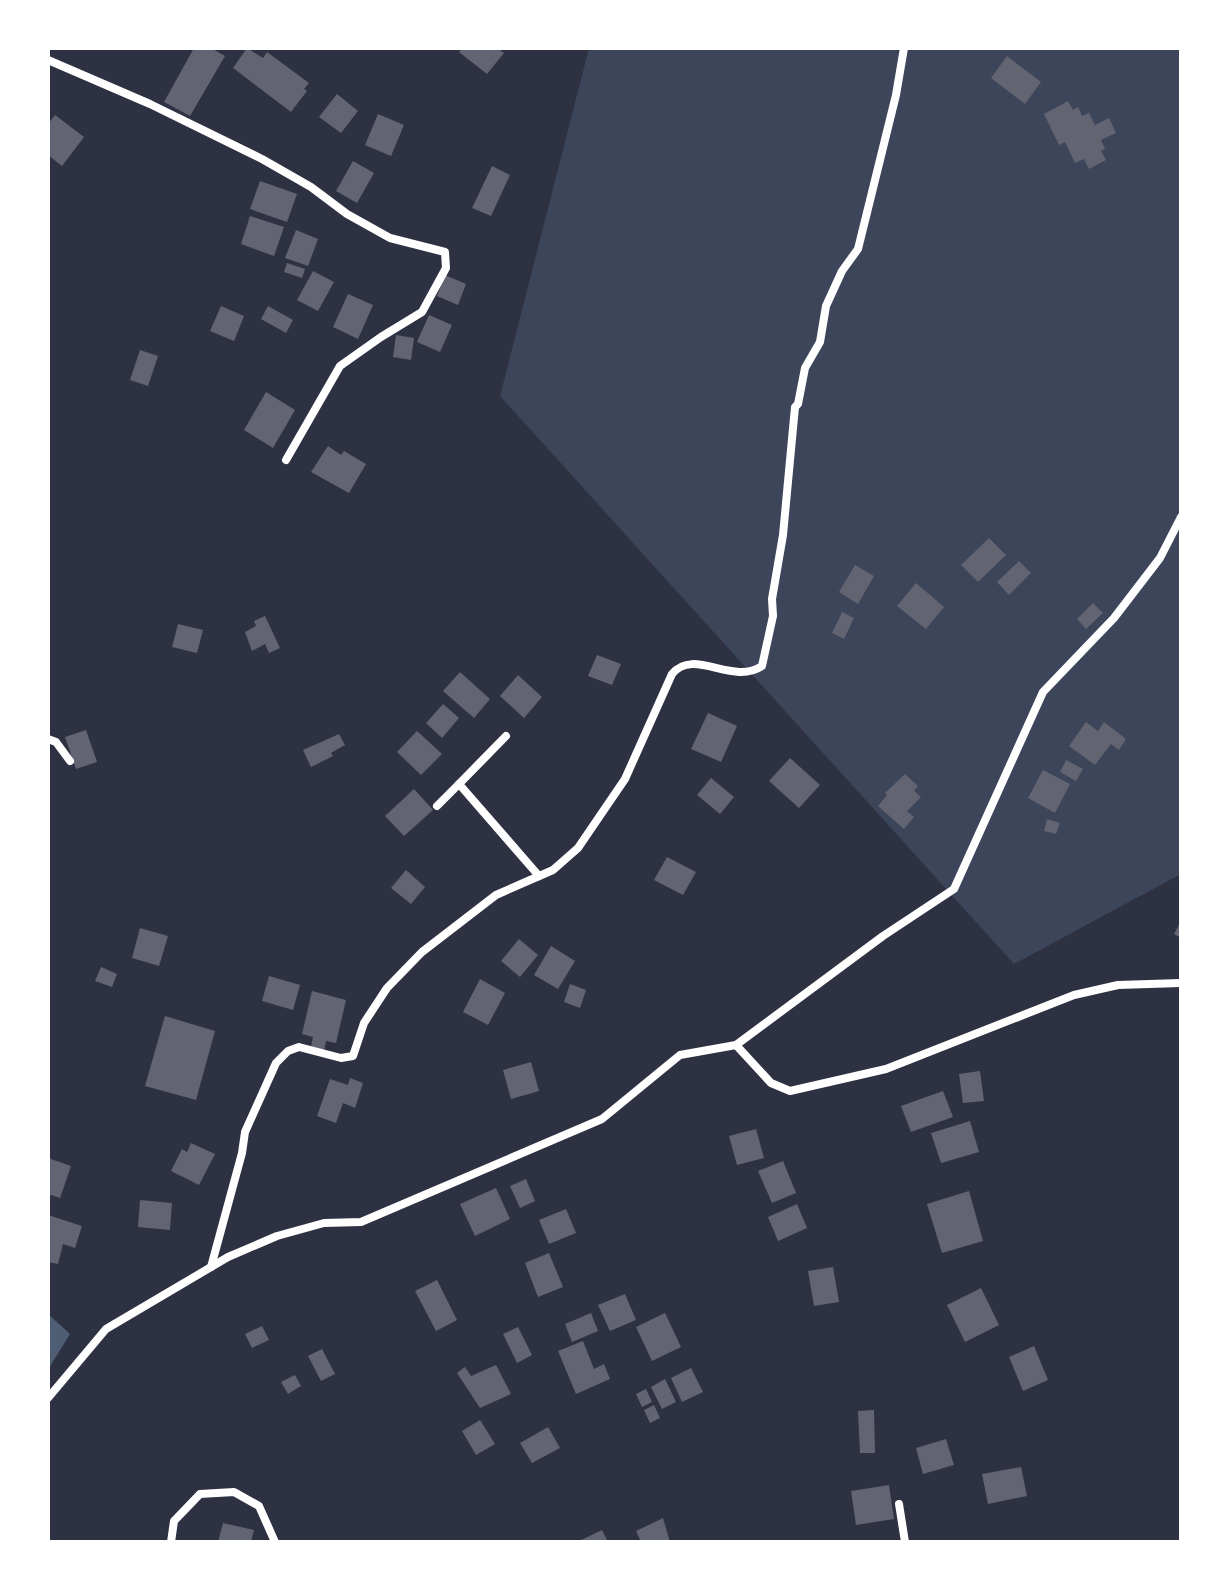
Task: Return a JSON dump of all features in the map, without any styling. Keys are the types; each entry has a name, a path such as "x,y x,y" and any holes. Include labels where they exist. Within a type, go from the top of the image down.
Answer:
{"street":[{"path":"211,1267 245,1132 276,1063 288,1051 299,1047 341,1058 353,1056 364,1023 387,988 422,952 496,895 553,870 578,848 625,779 662,695 679,665 696,662 735,673 762,666 773,616 772,599 783,535 795,407 805,368 820,342 826,306 842,271 858,249 896,95 904,48"},
{"path":"48,60 150,104 262,159 390,238 445,252 446,268 422,312 340,366 286,460"},
{"path":"48,1398 106,1329 211,1267 277,1236 324,1223 361,1222 602,1119 680,1055 736,1045 883,936 954,889 1043,692 1114,618 1160,558 1181,517"},
{"path":"437,806 506,736"},
{"path":"48,739 56,742 70,761"},
{"path":"459,784 539,876"},
{"path":"736,1045 771,1083 790,1091 886,1069 1074,995 1118,985 1181,983"},
{"path":"171,1542 174,1521 200,1494 234,1492 259,1506 275,1542"},
{"path":"899,1504 905,1542"}],"shaded area":[{"path":"589,48 1181,48 1181,874 1014,964 500,396"},
{"path":"48,1314 70,1334 49,1368 48,1368"}],"building":[{"path":"194,48 211,48 225,56 190,116 164,102"},
{"path":"247,48 263,58 267,52 309,83 304,89 307,91 291,112 233,68"},
{"path":"463,48 497,48 504,53 487,74 459,52"},
{"path":"1007,56 1041,82 1025,104 991,78"},
{"path":"337,94 358,111 341,133 319,117"},
{"path":"1068,101 1073,110 1078,107 1082,116 1089,113 1095,125 1109,118 1116,133 1101,140 1105,149 1101,151 1106,160 1089,169 1084,159 1075,163 1065,142 1059,145 1044,114"},
{"path":"378,114 404,125 391,156 365,145"},
{"path":"55,115 84,137 62,166 48,155 48,124"},
{"path":"353,161 374,173 357,203 336,191"},
{"path":"492,166 510,175 491,216 472,208"},
{"path":"260,181 297,194 287,222 250,209"},
{"path":"250,216 284,227 274,256 241,244"},
{"path":"296,230 318,239 308,266 285,258"},
{"path":"287,263 305,269 302,278 284,272"},
{"path":"313,271 334,282 318,311 297,300"},
{"path":"445,275 466,284 458,305 437,296"},
{"path":"348,294 373,305 358,339 333,327"},
{"path":"221,306 244,316 234,341 210,331"},
{"path":"268,306 293,320 286,333 261,319"},
{"path":"429,315 452,325 440,352 417,342"},
{"path":"396,335 414,338 411,360 393,357"},
{"path":"140,350 158,356 148,386 130,380"},
{"path":"266,392 295,410 273,448 244,430"},
{"path":"328,446 341,455 344,451 366,464 349,493 311,472"},
{"path":"989,538 1006,555 978,582 961,565"},
{"path":"1019,561 1031,573 1009,595 997,582"},
{"path":"855,565 874,576 858,604 839,592"},
{"path":"916,583 944,607 926,629 897,606"},
{"path":"1093,603 1103,613 1086,629 1077,619"},
{"path":"842,612 854,618 844,639 832,633"},
{"path":"265,616 280,648 269,653 265,644 252,651 245,632 256,626 254,621"},
{"path":"178,624 203,630 197,653 172,647"},
{"path":"597,655 621,664 612,685 588,676"},
{"path":"460,672 490,699 474,718 443,691"},
{"path":"518,675 542,697 524,718 500,696"},
{"path":"443,704 459,718 442,738 426,723"},
{"path":"708,713 737,726 721,762 691,749"},
{"path":"1086,722 1098,731 1104,722 1126,739 1119,750 1111,744 1095,765 1069,746"},
{"path":"86,730 97,762 76,769 65,737"},
{"path":"417,731 442,754 421,775 397,752"},
{"path":"339,734 345,745 331,753 333,756 311,767 303,750"},
{"path":"790,758 820,785 799,808 769,781"},
{"path":"1066,760 1083,769 1076,781 1060,772"},
{"path":"1043,770 1070,784 1055,813 1028,798"},
{"path":"905,774 918,786 914,791 921,797 907,811 914,817 904,829 878,806 887,795 885,793"},
{"path":"711,778 734,797 720,814 697,795"},
{"path":"414,789 433,810 404,836 385,816"},
{"path":"1047,819 1060,823 1056,834 1044,831"},
{"path":"667,857 696,872 683,895 654,880"},
{"path":"406,870 425,887 411,904 391,888"},
{"path":"1181,921 1181,938 1174,934"},
{"path":"140,928 168,936 159,966 132,958"},
{"path":"519,939 538,955 520,977 501,961"},
{"path":"551,946 575,961 558,989 534,975"},
{"path":"101,967 117,974 112,987 95,981"},
{"path":"269,976 300,985 293,1010 262,1001"},
{"path":"480,979 505,993 488,1025 463,1012"},
{"path":"570,984 586,990 580,1008 564,1002"},
{"path":"312,991 346,1000 336,1043 326,1041 324,1051 311,1047 313,1037 302,1034"},
{"path":"165,1016 215,1031 196,1100 145,1086"},
{"path":"531,1062 539,1091 511,1099 503,1070"},
{"path":"980,1071 984,1101 963,1103 959,1074"},
{"path":"350,1078 363,1083 355,1108 343,1103 336,1123 317,1116 330,1079 348,1085"},
{"path":"943,1091 953,1117 911,1132 901,1106"},
{"path":"970,1121 979,1152 941,1163 931,1133"},
{"path":"756,1129 764,1158 737,1165 729,1136"},
{"path":"191,1143 215,1154 199,1185 171,1171 182,1149 187,1152"},
{"path":"48,1158 71,1166 60,1198 48,1194"},
{"path":"783,1161 796,1193 772,1203 758,1171"},
{"path":"526,1179 535,1201 520,1208 510,1186"},
{"path":"496,1188 510,1219 475,1236 460,1204"},
{"path":"969,1191 983,1241 942,1253 927,1204"},
{"path":"140,1200 172,1203 170,1230 138,1227"},
{"path":"797,1204 807,1228 778,1241 768,1217"},
{"path":"566,1209 576,1233 549,1244 539,1220"},
{"path":"48,1215 82,1226 75,1248 63,1244 58,1264 48,1262"},
{"path":"549,1253 563,1287 538,1297 525,1263"},
{"path":"833,1267 839,1302 814,1306 808,1271"},
{"path":"437,1280 457,1320 436,1331 415,1291"},
{"path":"981,1288 999,1325 965,1342 947,1305"},
{"path":"625,1294 636,1320 610,1331 598,1305"},
{"path":"591,1313 598,1331 572,1342 565,1324"},
{"path":"665,1313 681,1347 652,1361 636,1327"},
{"path":"262,1326 269,1340 252,1348 245,1334"},
{"path":"518,1327 532,1355 517,1363 503,1334"},
{"path":"583,1341 594,1369 604,1364 610,1379 576,1394 558,1351"},
{"path":"1034,1346 1048,1380 1023,1391 1009,1357"},
{"path":"322,1349 335,1374 321,1381 308,1356"},
{"path":"496,1365 511,1394 480,1408 457,1373 465,1367 471,1376"},
{"path":"691,1368 703,1392 682,1402 671,1378"},
{"path":"295,1375 301,1386 288,1394 281,1382"},
{"path":"665,1379 676,1402 662,1409 651,1387"},
{"path":"646,1389 652,1402 642,1407 636,1394"},
{"path":"654,1405 660,1418 650,1423 644,1410"},
{"path":"874,1410 875,1453 860,1453 858,1411"},
{"path":"480,1420 495,1444 476,1455 462,1431"},
{"path":"548,1427 560,1448 532,1463 520,1443"},
{"path":"946,1439 954,1465 923,1474 916,1448"},
{"path":"1021,1467 1027,1496 988,1504 982,1474"},
{"path":"889,1485 894,1519 856,1525 851,1491"},
{"path":"663,1518 670,1542 641,1542 636,1531"},
{"path":"223,1523 254,1530 251,1542 218,1542"},
{"path":"602,1530 608,1542 577,1542"}]}
